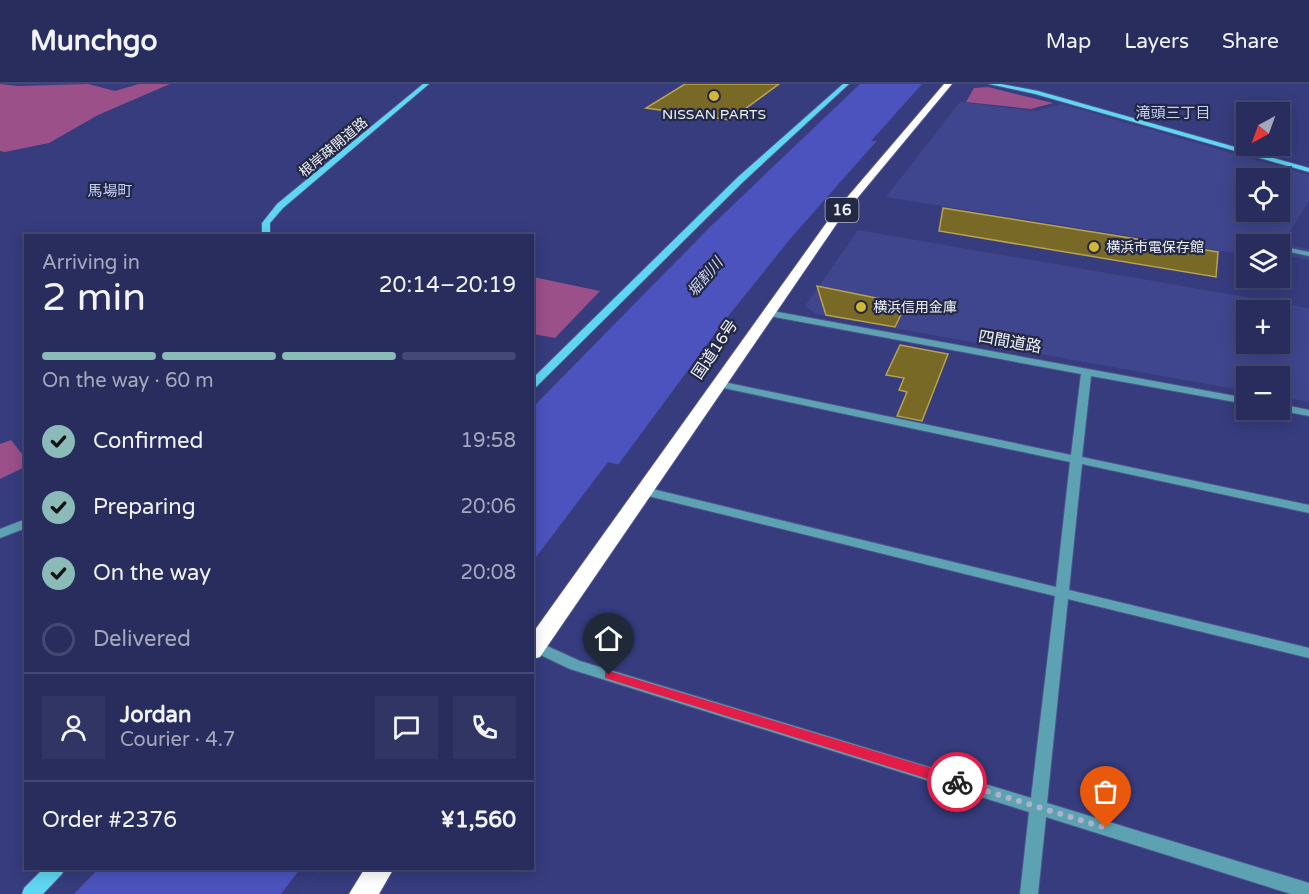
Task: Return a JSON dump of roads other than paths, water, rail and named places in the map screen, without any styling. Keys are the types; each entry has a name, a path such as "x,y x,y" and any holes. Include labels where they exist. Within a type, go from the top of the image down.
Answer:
{"highway":[{"name":"国道16号","path":"534,647 836,217 948,84"},
{"path":"363,894 380,870"}],"street":[{"name":"根岸疎開道路","path":"266,234 266,223 280,206 426,84"},
{"path":"534,383 741,179 846,84"},
{"path":"992,84 1036,92 1309,170"},
{"path":"1290,250 1309,254"},
{"name":"四間道路","path":"767,313 1236,399"},
{"path":"1029,894 1086,372"},
{"path":"719,384 1309,509"},
{"path":"1290,410 1309,413"},
{"path":"644,491 1309,653"},
{"path":"0,534 24,524"},
{"path":"534,647 575,665 1309,891"},
{"path":"31,894 54,870"}],"water":[{"name":"堀割川","path":"860,84 927,84 790,239 725,320 534,579 534,406 712,225"},
{"path":"97,870 320,870 302,894 74,894"}],"place":[{"name":"NISSAN PARTS","path":"714,96"},
{"name":"横浜市電保存館","path":"1094,247"},
{"name":"横浜信用金庫","path":"861,307"}],"district":[{"name":"滝頭三丁目","path":"1173,113"},
{"name":"馬場町","path":"110,191"}]}
